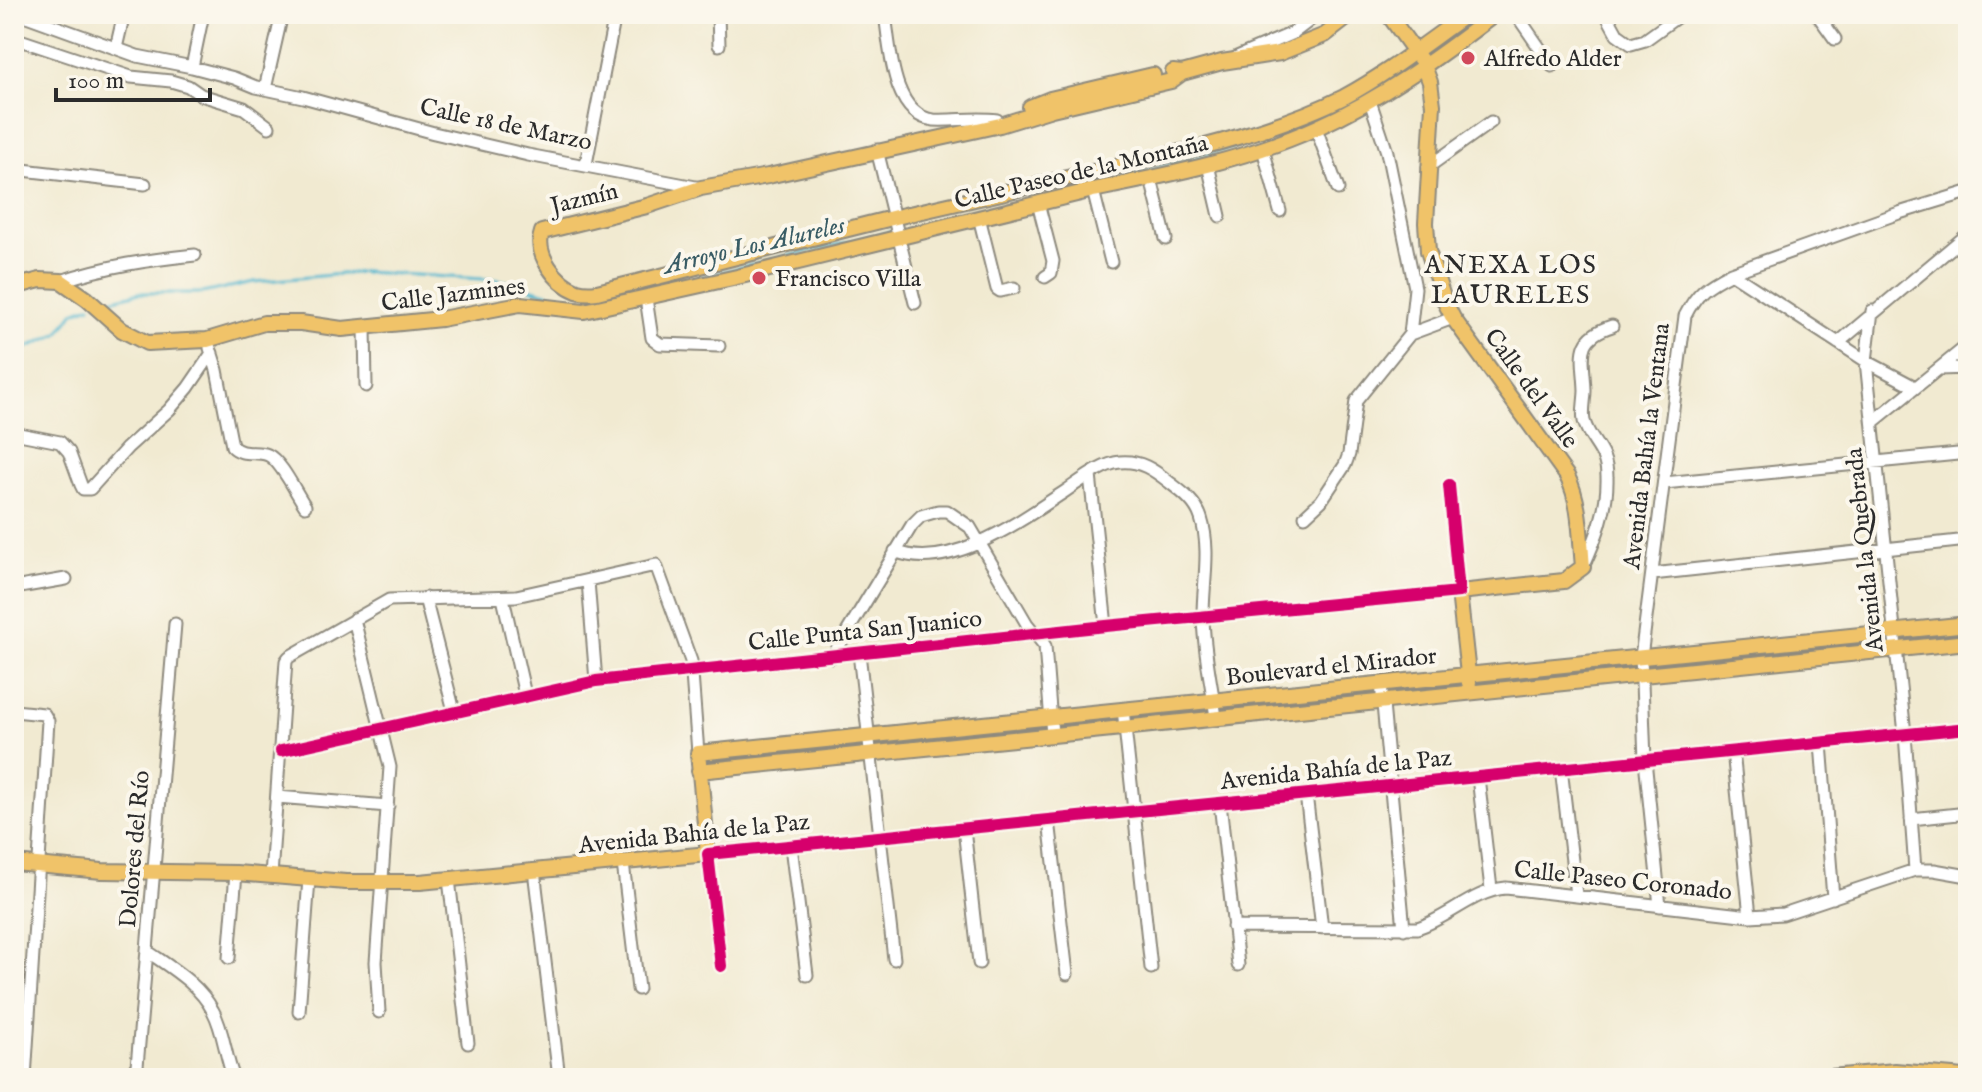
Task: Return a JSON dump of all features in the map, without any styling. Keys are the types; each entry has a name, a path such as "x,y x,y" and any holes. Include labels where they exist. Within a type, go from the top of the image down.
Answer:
{"highway":[{"path":"1831,1078 1895,1072 1964,1078"}],"main road":[{"name":"Calle 18 de Marzo","path":"701,188 768,176 996,124 1050,99 1169,72 1182,73 1280,53 1325,35 1352,14"},
{"name":"Calle del Valle","path":"1388,14 1420,59 1433,105 1426,223 1428,251 1435,277 1453,318 1574,489 1583,567"},
{"name":"Calle Paseo de la Montaña","path":"898,228 979,217 1151,179 1263,149 1316,128 1370,101 1467,14"},
{"name":"Calle Paseo de la Montaña","path":"646,298 1042,186 1246,136 1346,96 1420,59 1495,14"},
{"name":"Jazmín","path":"701,188 647,206 548,229 542,232 539,239 543,254 553,272 566,285 584,293 898,228"},
{"path":"14,287 40,280 61,281"},
{"name":"Calle Jazmines","path":"61,281 122,330 147,343 210,346 264,323 301,323 342,329 441,319 520,304 584,311 646,298"},
{"name":"Calle Punta San Juanico","path":"1459,592 1564,581 1583,567"},
{"path":"1459,592 1470,692"},
{"name":"Boulevard el Mirador","path":"698,753 1968,624"},
{"name":"Boulevard el Mirador","path":"699,771 1968,642"},
{"path":"698,753 708,854"},
{"name":"Avenida Bahía de la Paz","path":"14,863 382,883 708,854"}],"street":[{"name":"Calle 18 de Marzo","path":"21,14 40,17 137,56 192,67 265,89 528,155 701,188"},
{"path":"116,48 124,14"},
{"path":"192,67 203,14"},
{"path":"265,89 282,14"},
{"path":"718,14 719,45"},
{"path":"885,14 898,86 909,107 923,118 980,118 996,124"},
{"path":"1516,14 1552,66"},
{"path":"1606,14 1617,34 1631,44 1645,40 1681,14"},
{"path":"1817,14 1835,39"},
{"name":"Calle 18 de Marzo","path":"1234,60 1243,53 1293,33 1311,16"},
{"path":"586,164 614,20"},
{"path":"14,38 131,77 188,86 201,95 244,108 269,127"},
{"path":"1370,101 1387,152 1415,288 1410,334"},
{"path":"1428,167 1491,122"},
{"path":"1316,128 1338,189"},
{"path":"1263,149 1280,211"},
{"path":"877,150 915,303"},
{"path":"1208,165 1220,216"},
{"path":"14,169 145,184"},
{"path":"1151,179 1166,239"},
{"path":"1093,190 1111,262"},
{"name":"Avenida Bahía la Ventana","path":"1660,906 1645,760 1641,657 1685,316 1695,296 1731,273 1899,213 1968,192"},
{"path":"1038,203 1054,268 1045,277"},
{"path":"979,217 997,289 1014,288"},
{"path":"1838,343 1872,311 1968,234"},
{"path":"61,281 96,269 140,260 195,255"},
{"path":"1731,273 1866,361 1915,387"},
{"path":"646,298 652,338 660,344 719,346"},
{"name":"Avenida la Quebrada","path":"1872,311 1866,361 1905,734 1915,870"},
{"path":"1305,516 1321,501 1345,465 1356,401 1410,334 1453,318"},
{"path":"1583,567 1601,523 1607,480 1601,449 1583,419 1585,390 1581,356 1590,337 1612,326"},
{"path":"365,327 366,386"},
{"path":"1873,422 1968,345"},
{"path":"14,433 60,442 69,452 83,489 90,489 127,448 169,410 210,346"},
{"path":"210,346 232,446 237,451 265,454 274,459 305,506"},
{"path":"1939,369 1968,368"},
{"path":"1664,483 1968,453"},
{"path":"895,551 920,557 959,551 1029,515 1090,475 1118,462 1138,463 1152,468 1194,503 1201,516 1206,544 1203,618 1216,718"},
{"path":"1090,475 1106,626"},
{"path":"1449,485 1459,592"},
{"path":"832,657 912,525 930,512 947,511 970,527 1027,624 1045,646 1052,735"},
{"path":"1652,574 1968,540"},
{"path":"271,876 285,667 289,657 389,600 503,598 656,565 693,669 698,753"},
{"path":"14,588 66,579"},
{"path":"588,581 596,681"},
{"name":"Calle Punta San Juanico","path":"281,751 596,681 1459,592"},
{"path":"425,598 454,711"},
{"path":"503,598 525,695"},
{"path":"354,619 390,767 376,962 379,1012"},
{"name":"Dolores del Río","path":"136,1078 175,624"},
{"path":"859,653 894,959"},
{"path":"1381,683 1404,929"},
{"path":"1123,709 1151,968"},
{"path":"14,711 44,714 48,721 25,1078"},
{"name":"Avenida Bahía de la Paz","path":"708,854 1968,728"},
{"path":"1821,743 1833,898"},
{"path":"1733,751 1750,916"},
{"path":"1561,768 1576,895"},
{"path":"1478,777 1491,889"},
{"path":"1306,794 1322,928"},
{"path":"277,797 388,806"},
{"path":"1220,803 1238,965"},
{"path":"1911,819 1968,813"},
{"path":"1049,820 1067,974"},
{"path":"964,828 979,963"},
{"path":"791,846 807,975"},
{"path":"708,854 721,966"},
{"path":"623,863 638,989"},
{"path":"534,870 559,1078"},
{"path":"1915,870 1968,876"},
{"name":"Calle Paseo Coronado","path":"1233,927 1404,929 1434,923 1491,889 1506,888 1750,916 1783,914 1915,870"},
{"path":"229,958 236,873"},
{"path":"299,1012 309,879"},
{"path":"449,879 468,1043"},
{"path":"147,951 190,982 214,1012 234,1078"}],"waterway":[{"name":"Arroyo Los Alureles","path":"1425,54 1481,14"},
{"name":"Arroyo Los Alureles","path":"1112,179 1238,146 1299,125 1365,94 1415,61"},
{"name":"Arroyo Los Alureles","path":"97,303 139,293 202,293 254,282 364,272 500,280 572,303 592,302 894,231"},
{"name":"Arroyo Los Alureles","path":"14,353 58,334 74,312 90,306"}],"cycle path":[{"path":"281,751 596,681 1459,592 1449,485"},
{"path":"721,966 708,854 1968,728"}],"place":[{"name":"Alfredo Alder","path":"1468,58"},
{"name":"Francisco Villa","path":"759,278"}],"district":[{"name":"ANEXA LOS LAURELES","path":"1511,279"}]}
